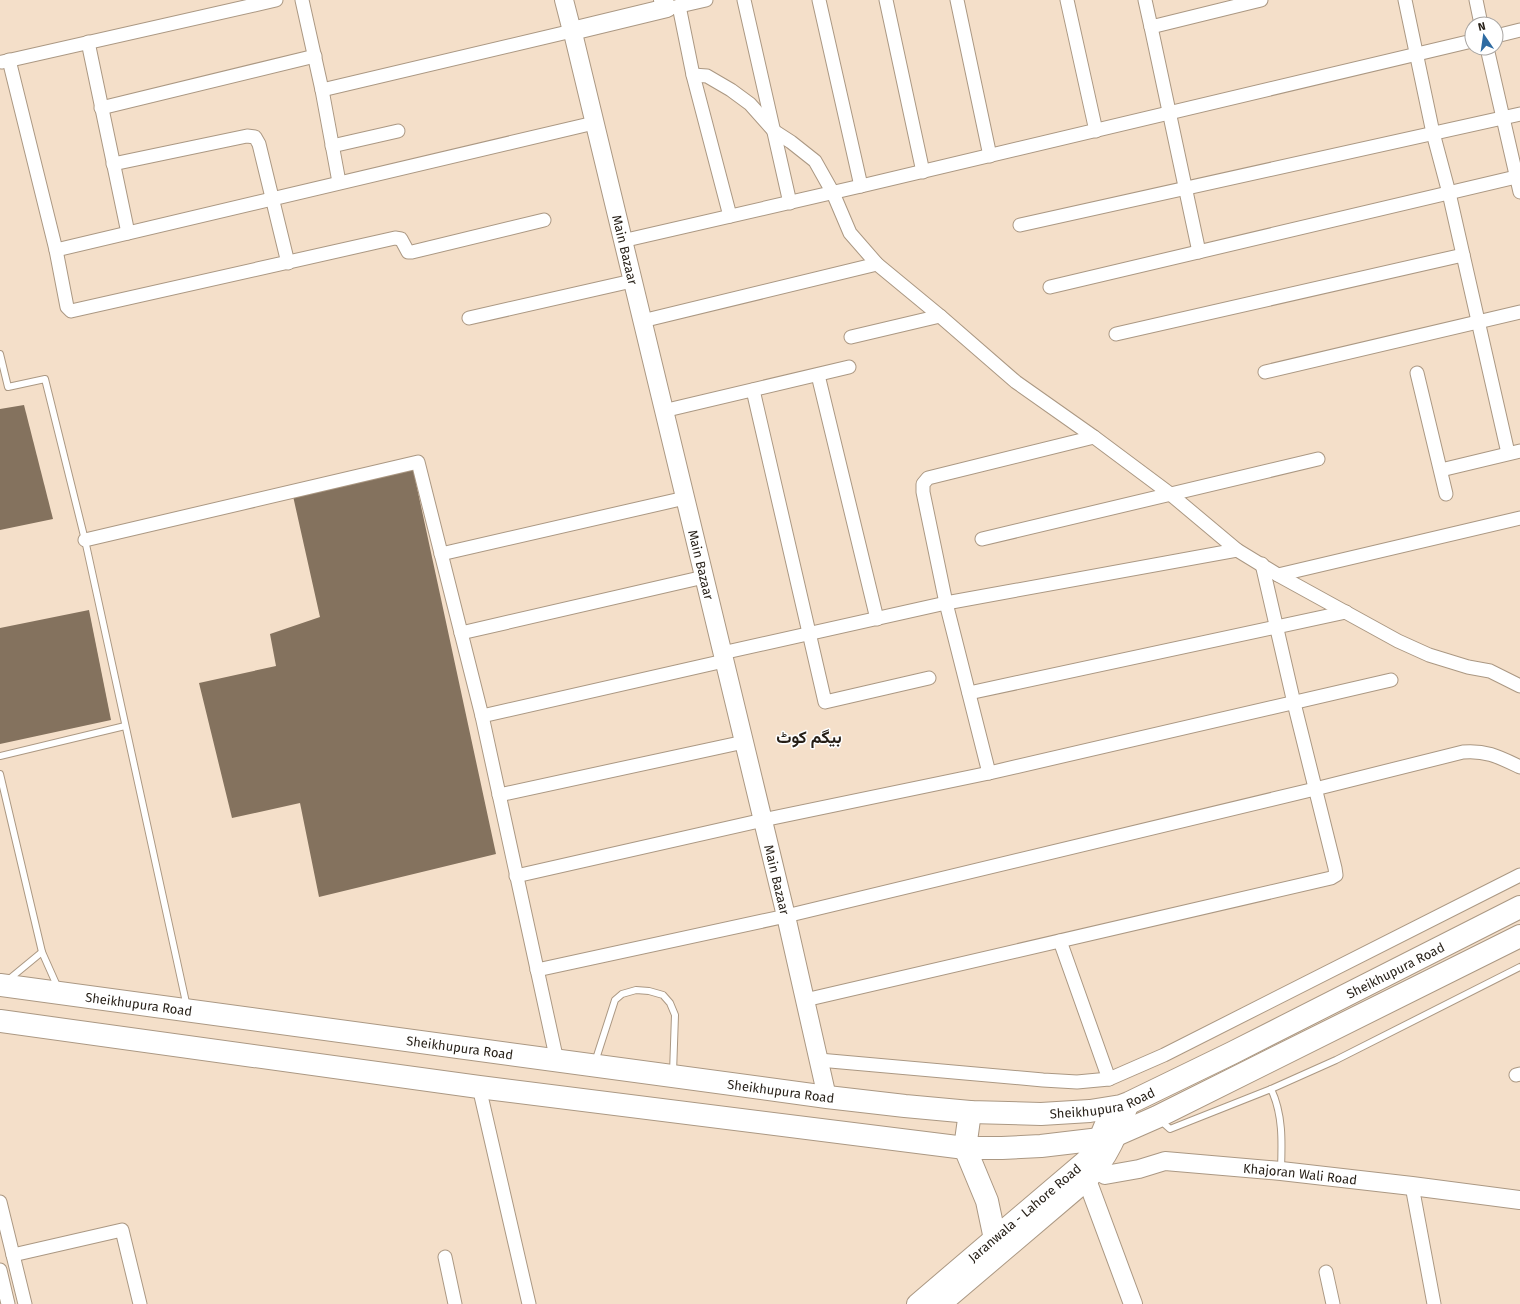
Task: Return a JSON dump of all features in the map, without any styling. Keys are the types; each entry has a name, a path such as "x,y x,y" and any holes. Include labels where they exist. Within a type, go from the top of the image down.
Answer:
{"highway":[{"name":"Sheikhupura Road","path":"0,985 827,1097 970,1112 1041,1114 1067,1113 1121,1105 1232,1053 1520,907"},
{"name":"Sheikhupura Road","path":"0,1021 479,1087 965,1148 1041,1146 1108,1137 1157,1117 1520,936"},
{"path":"970,1112 965,1148 987,1201 995,1239"}],"main road":[{"name":"Jaranwala - Lahore Road","path":"940,1304 1087,1170 1096,1146 1108,1137 1121,1105"},
{"name":"Jaranwala - Lahore Road","path":"917,1304 995,1239 1087,1170"}],"street":[{"path":"276,0 4,61 56,250 67,307 71,311 395,238 401,239 408,252 412,252 544,220"},
{"path":"302,0 322,90 339,182"},
{"name":"Main Bazaar","path":"564,0 763,820 827,1097"},
{"path":"322,90 572,32 670,5 706,0"},
{"path":"744,0 790,203"},
{"path":"819,0 861,186"},
{"path":"886,0 923,172"},
{"path":"957,0 990,156"},
{"path":"1067,0 1096,131"},
{"path":"1146,0 1199,252"},
{"path":"1151,27 1261,0"},
{"path":"1405,0 1433,134 1449,193 1478,322 1514,452 1440,470"},
{"path":"1476,0 1479,16"},
{"path":"670,5 694,75 730,216"},
{"path":"1504,34 1520,30"},
{"path":"88,42 128,233"},
{"path":"622,240 833,193 1464,44"},
{"path":"101,108 315,56"},
{"path":"1489,56 1518,176 1520,192"},
{"path":"694,75 707,76 731,90 750,104 774,131 815,161 833,193 850,234 877,264 1016,382 1094,437 1169,493 1237,550 1278,575 1398,641 1429,655 1468,667 1490,671 1520,686"},
{"path":"1020,225 1520,114"},
{"path":"56,250 594,123"},
{"path":"332,146 398,131"},
{"path":"113,164 247,136 255,137 259,144 288,263"},
{"path":"1050,287 1518,176"},
{"path":"1116,334 1462,255"},
{"path":"642,321 877,264"},
{"path":"469,318 632,281"},
{"path":"1265,372 1520,312"},
{"path":"851,337 940,316"},
{"path":"663,411 849,367"},
{"path":"1417,373 1446,494"},
{"path":"818,375 877,619"},
{"path":"753,390 825,702 929,678"},
{"path":"989,773 946,604 923,492 923,484 928,478 1094,437"},
{"path":"982,539 1169,493 1318,459"},
{"path":"85,540 418,462 482,716 557,1061"},
{"path":"441,554 684,498"},
{"path":"1278,575 1520,518"},
{"path":"482,716 723,657 809,634 877,619 946,604 1237,550"},
{"path":"805,1000 1331,878 1336,875 1262,564"},
{"path":"461,633 704,577"},
{"path":"969,693 1346,612"},
{"path":"516,876 763,820 989,773 1391,680"},
{"path":"499,795 744,742"},
{"path":"537,970 786,916 1463,752 1475,751 1493,754 1520,767"},
{"path":"819,1060 1043,1080 1077,1082 1109,1079 1164,1055 1520,875"},
{"path":"1060,941 1109,1079"},
{"path":"479,1087 529,1304"},
{"name":"Khajoran Wali Road","path":"1087,1170 1105,1175 1116,1174 1140,1169 1165,1161 1281,1171 1520,1200"},
{"path":"1087,1170 1133,1304"},
{"path":"1412,1186 1434,1304"},
{"path":"0,1202 25,1304"},
{"path":"13,1255 122,1230 140,1304"},
{"path":"445,1257 455,1304"},
{"path":"0,1270 7,1298 21,1289"},
{"path":"1326,1272 1333,1304"}],"lane":[{"path":"0,354 8,387 45,380 85,540 188,1011"},
{"path":"0,756 125,726"},
{"path":"0,774 42,952 61,994"},
{"path":"0,985 42,952"},
{"path":"1157,1117 1170,1130 1271,1089 1336,1060 1520,968"},
{"path":"594,1066 615,1000 622,994 636,990 649,991 663,995 670,1002 675,1015 673,1076"},
{"path":"1271,1089 1275,1097 1282,1132 1281,1171"}],"building":[{"path":"24,405 53,519 0,530 0,409"},
{"path":"413,469 496,854 319,897 300,803 232,818 199,683 276,666 270,634 320,617 293,496"},
{"path":"89,610 111,720 0,744 0,628"}],"district":[{"name":"بیگم کوٹ","path":"809,737"}]}
